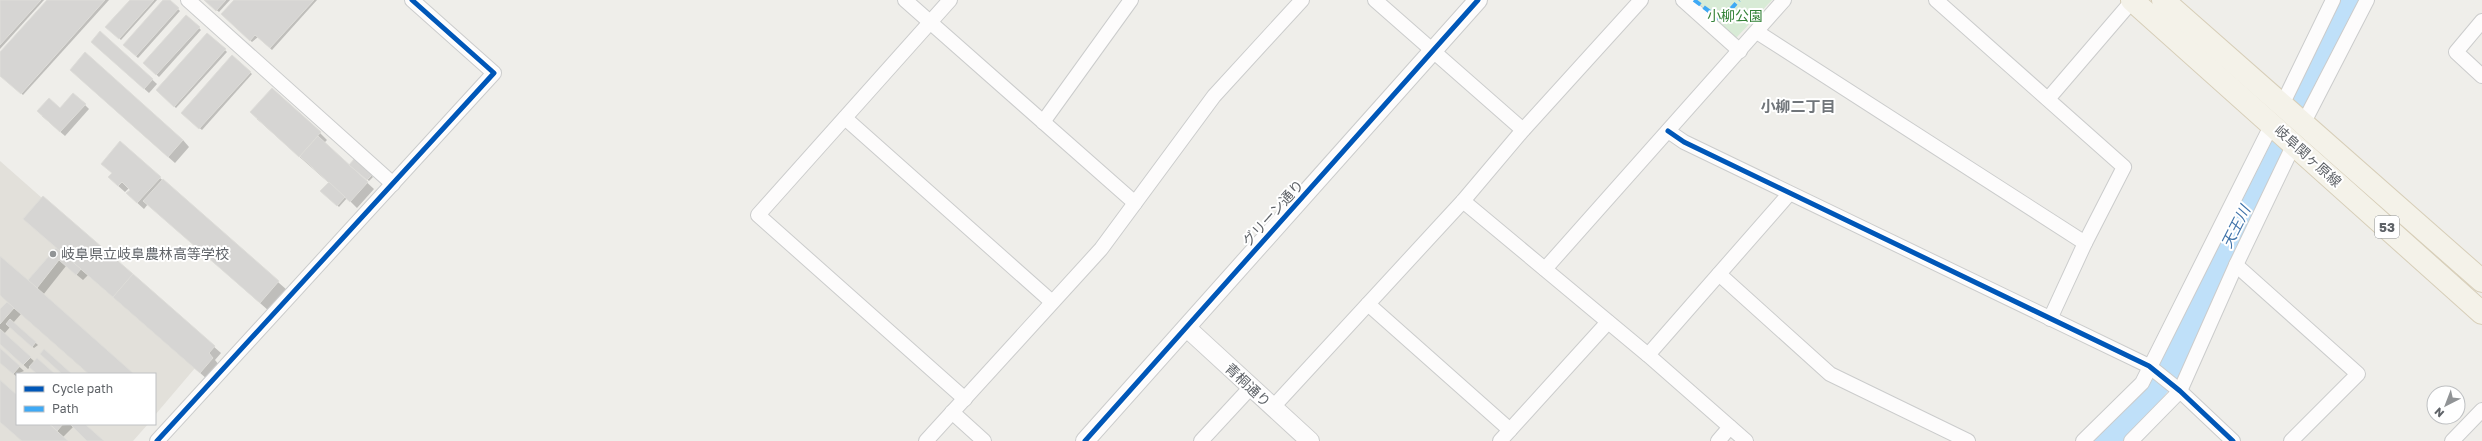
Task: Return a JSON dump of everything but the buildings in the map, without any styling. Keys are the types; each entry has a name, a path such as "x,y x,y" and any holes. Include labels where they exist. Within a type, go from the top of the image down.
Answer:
{"main road":[{"name":"岐阜関ヶ原線","path":"2132,0 2286,118 2482,281"},
{"name":"岐阜関ヶ原線","path":"2163,0 2286,118 2293,143 2482,313"}],"street":[{"path":"188,0 393,184"},
{"path":"157,441 494,73 412,0"},
{"path":"905,0 1135,202"},
{"path":"950,0 758,215 964,398"},
{"path":"1043,122 1132,0"},
{"path":"926,441 1101,249 1214,96 1302,0"},
{"path":"1375,0 1523,130"},
{"name":"グリーン通り","path":"1085,441 1434,52 1478,0"},
{"path":"1273,407 1463,201 1523,130 1641,0"},
{"path":"1683,0 1740,51"},
{"path":"1545,268 1784,0"},
{"path":"1936,0 2124,167 2085,243 2050,319"},
{"path":"2048,99 2132,0"},
{"path":"2286,118 2333,0"},
{"path":"2083,441 2142,383 2149,366 2286,118 2367,0"},
{"path":"2482,21 2456,52 2482,76"},
{"path":"1757,32 2085,243"},
{"path":"845,118 1052,302"},
{"path":"1668,131 1684,142 1789,194 2149,366 2180,391 2233,441"},
{"path":"2131,441 2180,391 2236,265 2293,143"},
{"path":"1648,355 1789,194"},
{"path":"1463,201 1648,355 1746,441"},
{"path":"2236,265 2358,374 2291,441"},
{"path":"1719,274 1830,374 1968,441"},
{"path":"1368,304 1510,430"},
{"path":"1500,441 1608,322"},
{"name":"青桐通り","path":"1187,328 1310,441"},
{"path":"1201,441 1251,387"},
{"path":"2452,441 2482,410"},
{"path":"952,412 984,441"},
{"path":"1718,441 1730,427"}],"shaded area":[{"name":"岐阜県立岐阜農林高等学校","path":"0,161 212,348 156,414 156,373 16,373 16,425 147,425 133,441 0,441"}],"green space":[{"name":"小柳公園","path":"1694,0 1772,0 1736,38"}],"waterway":[{"name":"天王川","path":"2103,441 2132,412 2164,371 2349,0"}],"marked path":[{"path":"1694,0 1721,20 1739,0"}],"cycle path":[{"path":"157,441 494,73 412,0"},
{"path":"1085,441 1478,0"},
{"path":"1668,131 1684,142 2149,366 2180,391 2233,441"}],"place":[{"name":"岐阜県立岐阜農林高等学校","path":"53,254"}],"district":[{"name":"小柳二丁目","path":"1798,107"}]}
